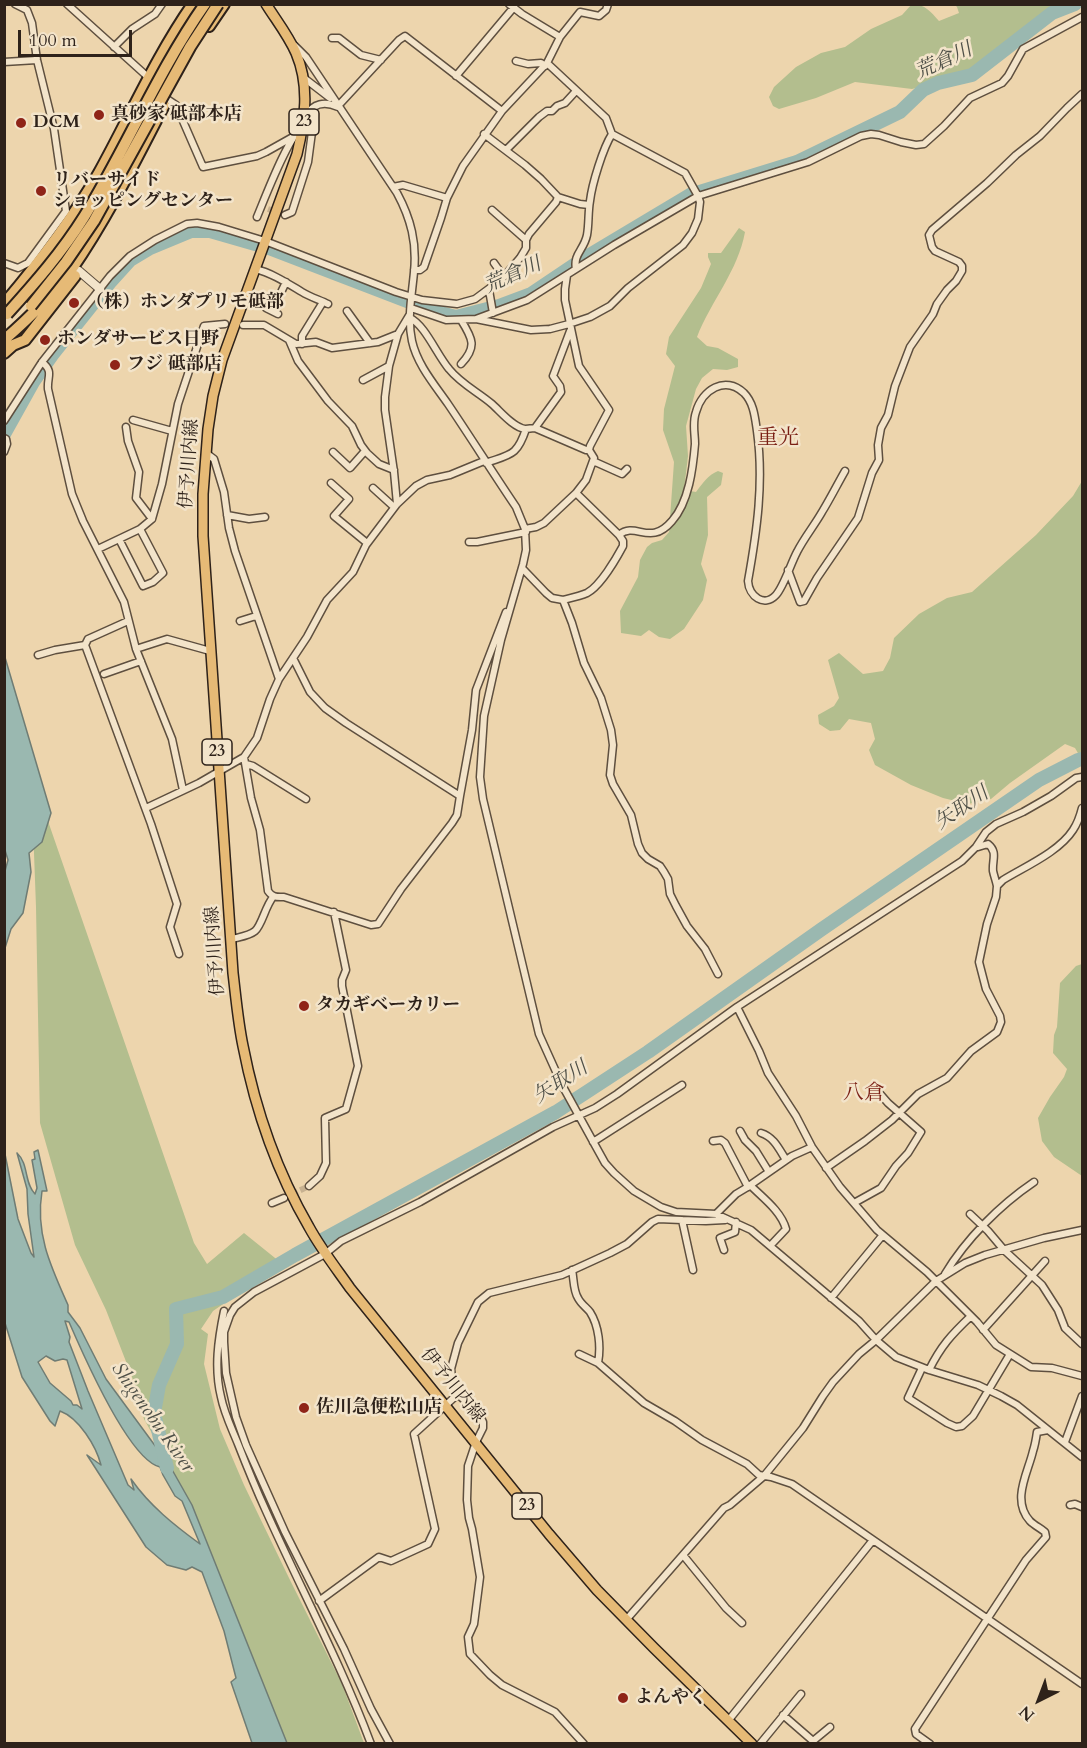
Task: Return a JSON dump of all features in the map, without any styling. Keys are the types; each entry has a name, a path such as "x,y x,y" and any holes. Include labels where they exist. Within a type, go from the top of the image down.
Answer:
{"highway":[{"path":"5,312 98,176 168,44 193,4"},
{"path":"5,312 51,264 81,222 168,63 205,4"},
{"path":"7,339 25,340 37,311 94,220 190,47 218,4"},
{"path":"4,353 7,339 73,273 194,50 225,4"}],"main road":[{"name":"伊予川内線","path":"266,4 296,52 304,78 304,123 297,154 220,369 213,396 202,514 233,974 248,1071 277,1160 297,1204 312,1233 350,1288 597,1590 752,1743"}],"street":[{"path":"4,263 18,268 28,263 72,215 32,23 27,10 15,4"},
{"path":"27,10 33,4"},
{"path":"67,4 150,78"},
{"path":"114,47 132,29 155,14 162,4"},
{"path":"414,270 424,267 447,198 462,166 484,134 546,64 560,37 580,12 599,16 606,10 608,4"},
{"path":"456,76 512,6 560,37"},
{"path":"476,319 527,300 668,212 698,196 808,162 871,134 916,145 924,144 970,98 1002,83 1023,49 1083,17"},
{"path":"338,105 405,36 502,111"},
{"path":"288,37 306,57 404,206 412,228 414,270 410,329 412,342 421,364 516,507 525,530 527,543 522,568 501,640 484,716 480,777 483,799 539,1034 562,1085 593,1142 605,1163 614,1173 647,1200 676,1212 716,1214 751,1230 897,1356 925,1369 988,1389 1017,1405 1083,1457"},
{"path":"332,38 339,38 361,55 381,60"},
{"path":"4,62 38,60"},
{"path":"516,61 546,64 606,118 612,134 595,180 589,205 587,235 574,259 576,270"},
{"path":"304,78 338,105"},
{"path":"506,150 539,117 565,103 576,91"},
{"path":"788,570 800,602 804,601 858,518 872,473 879,460 878,436 888,415 900,372 910,347 933,314 937,303 962,271 959,262 932,247 930,235 932,230 1040,136 1083,94"},
{"path":"167,99 176,105 203,167 266,153 294,136"},
{"path":"257,217 265,208 294,136 304,123 308,111 319,104 338,105"},
{"path":"285,215 292,212 308,162 312,132 304,123"},
{"path":"484,134 542,179 558,197 589,205"},
{"path":"4,421 100,289 130,256 187,224 197,223 219,227 264,242 378,285 411,307 447,320 476,319 531,330 570,327 610,306 628,288 683,246 690,237 700,210 698,196 686,173 612,134"},
{"path":"393,187 403,185 447,198"},
{"path":"396,506 394,470 385,410 389,366 398,334 411,307 422,300 457,304 474,299 489,290 520,258 526,248 526,240 558,197"},
{"path":"492,210 526,240"},
{"path":"494,263 501,279"},
{"path":"255,266 326,303 302,336 302,344"},
{"path":"73,273 100,289"},
{"path":"469,542 525,530 544,523 576,493 586,480 593,461 590,446 609,410 579,366 570,327 565,289 567,275"},
{"path":"272,311 286,282"},
{"path":"489,290 493,313"},
{"path":"411,307 416,321 434,349 463,383 526,429 535,428 545,434 590,450"},
{"path":"347,311 370,343"},
{"path":"460,364 470,353 471,345 468,331 461,320"},
{"path":"98,549 140,529 152,519 178,404 204,326 225,324"},
{"path":"243,325 264,325 289,340 302,344 316,342 332,348 378,342 398,334"},
{"path":"535,428 561,392 554,376 570,327"},
{"path":"289,340 298,361 328,401 352,426 365,451 379,464 394,470"},
{"path":"44,364 50,375 48,389 72,494 83,521 124,602 136,649 172,739 183,790"},
{"path":"363,380 389,366"},
{"path":"619,535 625,530 634,530 643,534 655,533 664,530 674,519 680,509 689,482 695,442 693,425 696,412 701,400 715,387 726,385 735,387 749,399 754,410 760,462 758,524 748,581 757,599 765,600 774,597 780,590 798,549 845,471"},
{"path":"133,420 172,431"},
{"path":"126,427 128,441 139,472 136,498 152,519"},
{"path":"273,897 268,891 261,830 251,798 245,761 257,738 279,679 307,637 327,600 353,572 368,543 396,506 416,486 427,480 450,475 514,452 522,443 526,429"},
{"path":"4,452 7,444 5,439"},
{"path":"333,452 350,468 365,451"},
{"path":"206,453 214,459 224,492 233,543 279,679"},
{"path":"593,461 622,474 627,469"},
{"path":"331,483 349,499 334,516 368,543"},
{"path":"373,488 396,506"},
{"path":"522,568 552,598 563,600 584,594 597,583 623,546 623,541 576,493"},
{"path":"227,515 249,519 265,517"},
{"path":"119,539 143,586 153,582 163,573 140,529"},
{"path":"563,600 584,663 601,698 611,730 613,745 610,775 631,815 642,854 660,866 664,872 676,906 687,926 705,949 718,974"},
{"path":"273,897 284,897 371,925 378,924 401,888 457,815 472,730 476,690 504,614 510,607"},
{"path":"240,621 256,616"},
{"path":"128,621 88,639 85,645 146,808 177,904 170,927 179,954"},
{"path":"136,649 167,639 210,651"},
{"path":"39,655 85,645"},
{"path":"293,658 310,692 325,708 460,796"},
{"path":"104,674 141,660"},
{"path":"146,808 245,761"},
{"path":"245,761 306,799"},
{"path":"390,1743 371,1709 344,1649 285,1532 236,1418 226,1373 224,1342 226,1323 235,1307 254,1292 340,1241 420,1202 553,1127 617,1094 737,1008 962,861 976,847 986,832 996,824 1051,796 1076,778 1083,777"},
{"path":"997,886 1054,849 1073,830 1083,808"},
{"path":"826,1168 866,1141 892,1120 913,1098 947,1078 971,1051 993,1036 1000,1027 1000,1016 986,989 979,962 987,924 996,897 997,886 993,871 995,853 988,844 976,847"},
{"path":"231,939 246,935 256,929 273,897"},
{"path":"309,1186 320,1176 326,1163 325,1118 346,1109 358,1066 342,986 346,970 334,912"},
{"path":"737,1008 768,1073 796,1116 812,1147 826,1168 882,1236 907,1254 936,1281 996,1345 1031,1367 1052,1368 1083,1376"},
{"path":"593,1142 682,1085"},
{"path":"854,1203 881,1188 921,1132 874,1087"},
{"path":"740,1131 769,1172"},
{"path":"761,1133 772,1139 786,1160"},
{"path":"713,1141 721,1140 725,1143 749,1186 784,1220 786,1229 770,1246"},
{"path":"716,1214 736,1194 786,1160 812,1147"},
{"path":"945,1274 959,1251 1014,1196 1034,1182"},
{"path":"272,1203 284,1198"},
{"path":"970,1214 984,1226 1004,1250 1032,1275 1051,1298 1065,1329 1083,1344"},
{"path":"584,1743 555,1712 502,1685 489,1676 470,1654 468,1637 474,1624 480,1577 467,1500 468,1466 483,1428 483,1422 458,1394 451,1376 458,1342 478,1302 489,1293 562,1275 627,1244 658,1219 732,1221"},
{"path":"682,1220 693,1270"},
{"path":"724,1250 720,1238 735,1232 732,1221"},
{"path":"626,1620 724,1508 764,1476 803,1428 833,1382 936,1281 965,1263 1060,1234 1083,1230"},
{"path":"831,1298 882,1236"},
{"path":"983,1330 1045,1261"},
{"path":"572,1270 578,1299 589,1310 593,1319 599,1342 598,1363"},
{"path":"235,1307 228,1308 222,1313 217,1351 221,1398 256,1488 338,1663 371,1743"},
{"path":"971,1316 949,1336 925,1369 908,1398 947,1423 956,1427 962,1426 973,1416 1010,1354"},
{"path":"579,1354 598,1363 650,1407 702,1440 747,1464 759,1475 792,1484 987,1619 1079,1678 1083,1684"},
{"path":"319,1600 379,1557 392,1561 428,1544 435,1529 414,1434 458,1394"},
{"path":"1065,1442 1083,1396"},
{"path":"930,1743 916,1734 915,1729 1026,1560 1046,1537 1045,1532 1030,1521 1021,1497 1037,1432 1048,1430"},
{"path":"1070,1505 1083,1507"},
{"path":"728,1721 873,1540"},
{"path":"683,1555 726,1608 742,1623"},
{"path":"760,1743 801,1694"},
{"path":"783,1715 813,1741 830,1727"}],"green space":[{"path":"912,4 924,7 939,21 959,13 955,5 1070,5 1063,14 1017,40 983,66 946,80 912,89 855,82 816,98 779,109 773,106 769,97 774,87 796,67 821,53 845,47 871,29 902,15"},
{"path":"739,228 745,232 737,260 697,337 707,346 718,348 738,359 738,367 727,370 713,369 702,378 696,389 686,426 688,456 684,490 696,492 711,475 718,471 723,473 721,485 707,497 708,535 701,564 707,580 703,600 684,629 670,639 659,637 649,630 641,636 621,633 620,611 638,577 640,560 647,547 662,540 669,532 674,462 663,430 664,409 675,366 666,354 669,337 701,288 711,264 708,253 721,253"},
{"path":"1082,481 1082,760 1075,748 1065,744 991,799 968,804 943,798 911,785 875,765 869,750 875,739 871,723 849,719 840,730 830,731 819,724 818,715 834,706 839,698 828,660 839,653 863,674 883,671 890,658 894,638 919,614 947,598 972,592 1036,535 1073,496"},
{"path":"31,772 194,1243 207,1264 244,1233 285,1266 248,1287 213,1311 201,1329 208,1334 204,1364 220,1429 244,1485 342,1684 364,1743 287,1743 192,1505 144,1419 132,1377 106,1310 75,1245 40,1123"},
{"path":"1082,964 1082,1176 1054,1157 1042,1141 1038,1118 1067,1069 1053,1053 1060,983 1076,966"}],"water":[{"path":"4,654 51,813 42,842 29,853 31,872 23,913 11,929 5,948 5,871 8,860 4,847"},
{"path":"38,1150 47,1191 42,1191 40,1207 43,1236 50,1264 68,1305 68,1312 80,1328 106,1379 170,1466 192,1505 287,1743 252,1743 231,1682 236,1678 224,1631 202,1572 192,1567 186,1570 167,1565 146,1547 87,1455 101,1465 86,1434 74,1420 60,1411 55,1426 22,1377 5,1323 5,1154 18,1219 34,1257 27,1189 17,1153 21,1157 29,1184 35,1194 37,1188 32,1160 35,1159 34,1152","holes":["65,1321 69,1322 95,1379 121,1426 148,1460 160,1467 175,1496 182,1501 200,1544 146,1498 131,1479 134,1490 128,1485 69,1342 70,1337","46,1356 55,1361 67,1360 82,1409 73,1405 50,1383 38,1362"]}],"waterway":[{"name":"荒倉川","path":"4,434 33,382 52,355 130,260 150,248 191,231 210,231 269,248 433,311 456,317 499,306 531,294 583,259 690,195 797,162 900,112 923,90 938,83 972,75 1052,13 1075,4"},
{"name":"矢取川","path":"167,1468 154,1413 159,1385 177,1344 176,1309 223,1297 556,1112 648,1052 1039,780 1082,759"}],"tunnel":[{"path":"268,209 285,215"},
{"path":"284,1198 309,1186"}],"place":[{"name":"真砂家 砥部本店","path":"99,115"},
{"name":"DCM","path":"21,123"},
{"name":"リバーサイド ショッピングセンター","path":"41,191"},
{"name":"（株）ホンダプリモ砥部","path":"74,303"},
{"name":"ホンダサービス日野","path":"45,340"},
{"name":"フジ 砥部店","path":"115,365"},
{"name":"タカギベーカリー","path":"304,1006"},
{"name":"佐川急便松山店","path":"304,1408"},
{"name":"よんやく","path":"623,1698"}],"district":[{"name":"重光","path":"778,439"},
{"name":"八倉","path":"864,1094"}],"water label":[{"name":"Shigenobu River","path":"152,1418"}]}
